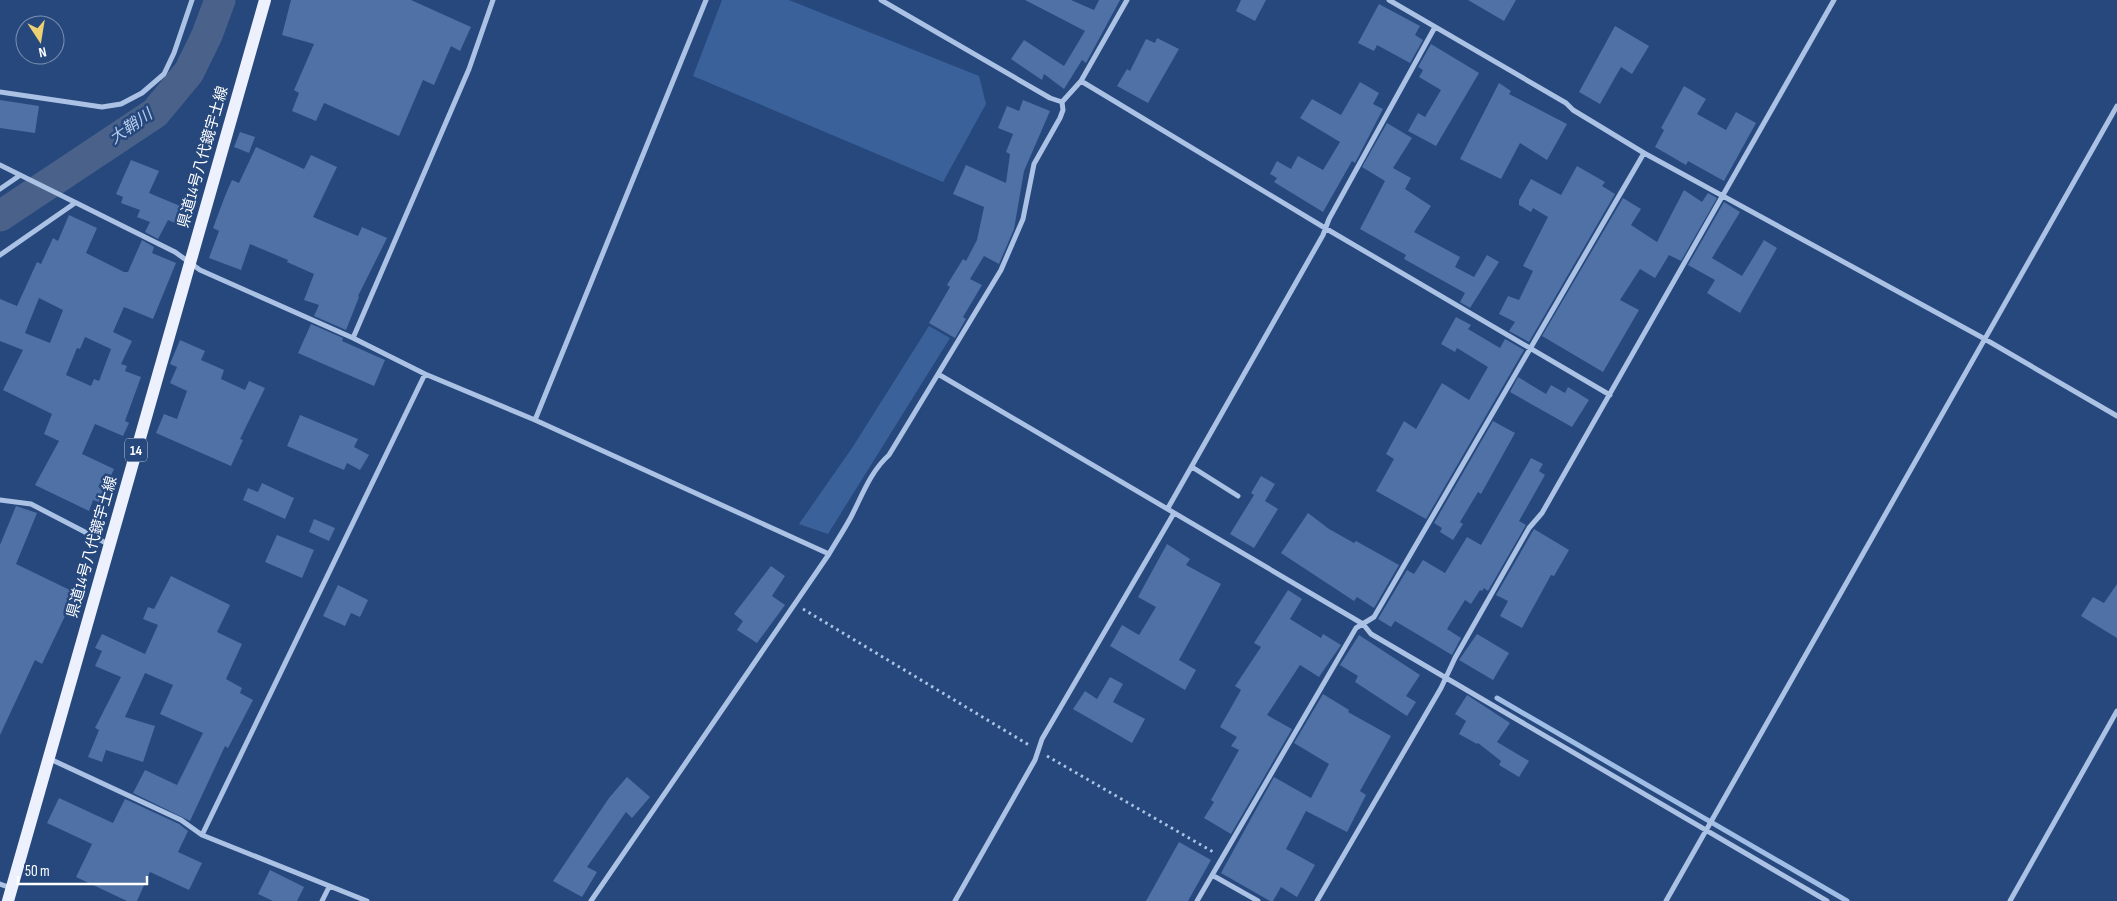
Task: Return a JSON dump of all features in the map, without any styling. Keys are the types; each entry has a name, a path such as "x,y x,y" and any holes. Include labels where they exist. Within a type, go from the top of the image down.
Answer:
{"main road":[{"name":"県道14号八代鏡宇土線","path":"8,901 6,886 50,758 109,544 265,0"}],"street":[{"path":"0,92 102,107 121,104 142,93 164,74 174,54 192,0"},
{"path":"353,338 469,70 493,0"},
{"path":"535,420 706,0"},
{"path":"881,0 1050,98 1062,102"},
{"path":"591,901 829,554 880,462 889,455 1000,270 1023,219 1034,164 1060,118 1063,110 1062,102 1081,81 1127,0"},
{"path":"1389,0 1566,103 1573,110 1644,153 1984,338 2117,416"},
{"path":"1317,901 1441,688 1445,676 1529,528 1542,512 1610,395 1834,0"},
{"path":"1168,508 1324,235 1325,228 1376,130 1435,27"},
{"path":"1081,81 1325,228 1610,395"},
{"path":"1666,901 2117,106"},
{"path":"1197,901 1356,628 1374,616 1644,153"},
{"path":"0,165 190,262 200,270 353,338 425,374 535,420 829,554"},
{"path":"0,189 19,176"},
{"path":"0,255 75,203"},
{"path":"202,835 425,374"},
{"path":"938,374 1363,624 1372,634 1708,829 1827,901"},
{"path":"1192,466 1238,496"},
{"path":"0,500 31,504 109,544"},
{"path":"956,901 1035,760 1038,750 1174,513"},
{"path":"2010,901 2117,711"},
{"path":"50,758 181,820 202,835 367,901"},
{"path":"1212,875 1258,901"},
{"path":"322,901 329,887"}],"path":[{"path":"794,604 1038,750 1222,857"}],"shaded area":[{"path":"722,0 789,0 979,76 986,104 943,182 693,76"},
{"path":"929,326 950,338 828,534 799,524 852,448"}],"building":[{"path":"291,0 411,0 471,27 460,51 451,46 434,85 423,80 399,136 324,103 316,121 292,111 299,93 294,90 314,44 282,35"},
{"path":"1025,0 1071,0 1094,10 1099,0 1120,0 1086,63 1082,60 1064,89 1044,74 1042,80 1011,59 1024,40 1064,66 1085,31"},
{"path":"1241,0 1266,0 1255,21 1236,11"},
{"path":"1468,0 1516,0 1504,21"},
{"path":"1379,4 1420,26 1415,35 1423,40 1410,63 1377,45 1374,51 1358,43"},
{"path":"1615,26 1649,46 1632,74 1621,67 1600,104 1579,92"},
{"path":"1157,38 1179,49 1148,103 1117,86 1127,69 1130,71 1146,39 1155,43"},
{"path":"1431,44 1479,73 1436,146 1408,131 1418,113 1425,117 1441,90 1419,77 1423,70 1418,67"},
{"path":"1360,82 1379,93 1373,104 1383,109 1355,163 1352,161 1323,212 1274,182 1277,178 1270,174 1277,161 1291,169 1298,156 1323,170 1340,142 1300,118 1312,99 1341,115"},
{"path":"1499,83 1511,91 1509,94 1567,124 1547,160 1520,143 1501,179 1460,159"},
{"path":"1684,86 1706,99 1697,114 1726,130 1736,112 1756,123 1724,181 1688,161 1686,165 1655,147 1664,130 1661,128"},
{"path":"0,100 39,106 35,133 0,128"},
{"path":"1023,100 1050,111 1024,171 1014,229 999,264 984,256 970,279 982,285 963,317 966,319 955,338 929,323 950,287 947,285 963,259 966,261 977,240 984,207 953,194 966,165 1006,183 1010,154 1006,152 1013,134 998,128 1007,106 1019,111"},
{"path":"1387,123 1412,138 1393,168 1411,178 1405,189 1431,206 1414,232 1460,257 1455,267 1474,277 1487,255 1499,262 1470,308 1460,302 1465,293 1404,259 1406,255 1360,229 1385,181 1362,167"},
{"path":"240,132 255,137 249,153 234,147"},
{"path":"256,147 304,169 311,155 337,167 313,217 358,236 362,227 387,238 358,296 346,330 314,316 319,305 304,300 314,274 287,262 288,260 250,244 241,270 209,258 219,231 213,228 225,196 232,180 239,183"},
{"path":"131,160 159,171 149,193 192,211 185,227 168,220 158,239 145,232 150,222 137,217 140,210 121,203 123,197 116,194"},
{"path":"1577,166 1605,182 1602,186 1615,194 1529,342 1509,331 1515,322 1499,314 1508,296 1519,300 1533,271 1523,266 1548,217 1533,208 1531,212 1519,205 1519,200 1531,179 1561,195"},
{"path":"1684,190 1702,202 1708,193 1717,198 1681,261 1669,255 1655,278 1640,269 1620,300 1639,310 1603,372 1542,336 1623,198 1641,209 1631,225 1657,242"},
{"path":"1724,202 1740,212 1712,258 1742,276 1764,240 1777,248 1740,313 1707,293 1715,280 1688,265"},
{"path":"69,215 97,228 86,253 124,272 128,272 142,240 154,247 152,253 176,263 153,319 124,307 113,332 132,341 121,364 127,366 125,371 141,377 125,421 129,423 123,436 95,424 82,454 114,469 99,502 93,500 89,511 35,485 59,441 44,434 52,414 3,390 23,350 0,341 0,299 17,306 37,262 41,264 53,238 58,241","holes":["39,298 63,310 50,343 25,333","85,337 111,349 99,381 94,379 91,386 66,375 77,348 80,349"]},
{"path":"1456,317 1471,325 1468,329 1500,348 1505,339 1524,350 1426,519 1376,491 1394,459 1386,454 1404,421 1416,429 1442,383 1469,400 1488,367 1457,348 1455,352 1441,344"},
{"path":"311,324 343,338 342,341 385,360 374,386 298,353"},
{"path":"180,340 205,351 201,360 224,370 221,379 245,390 249,381 265,388 240,439 243,440 231,466 156,433 164,414 177,419 187,391 170,383 177,367 170,364"},
{"path":"1518,377 1546,394 1551,385 1565,393 1568,387 1589,400 1572,427 1510,392"},
{"path":"300,415 358,439 354,447 369,455 360,470 347,463 344,470 287,446"},
{"path":"1493,421 1515,433 1481,494 1478,492 1460,522 1463,524 1453,540 1440,532 1442,528 1434,523"},
{"path":"1531,458 1543,464 1539,471 1545,475 1519,521 1526,525 1488,591 1484,588 1482,591 1480,590 1471,604 1465,600 1447,629 1461,638 1452,655 1395,621 1391,627 1378,619 1407,570 1414,574 1423,560 1445,573 1467,537 1481,545"},
{"path":"1261,476 1275,484 1265,501 1278,509 1254,548 1230,534 1254,495 1251,493"},
{"path":"262,483 294,498 285,519 243,500 248,488 258,492"},
{"path":"16,506 37,513 16,564 76,593 42,664 35,660 0,735 0,545"},
{"path":"1308,513 1329,529 1354,543 1356,541 1399,565 1374,608 1357,597 1354,601 1281,553"},
{"path":"314,519 335,528 329,541 309,532"},
{"path":"1534,529 1569,550 1554,576 1551,575 1522,628 1500,616 1508,601 1496,595"},
{"path":"277,535 314,550 302,578 265,562"},
{"path":"1167,544 1190,559 1186,565 1221,584 1179,660 1196,670 1185,690 1110,646 1122,625 1139,635 1156,607 1138,597"},
{"path":"771,566 785,576 772,596 785,605 757,643 737,630 743,621 734,614"},
{"path":"171,576 230,605 217,632 242,644 226,679 242,688 240,693 253,700 228,748 225,746 190,821 133,793 145,770 177,785 203,733 160,714 173,685 145,673 125,717 155,726 143,762 106,750 102,762 88,757 99,730 95,728 121,677 95,666 102,651 95,648 102,634 145,654 158,625 143,619 148,607 154,609"},
{"path":"2117,584 2117,638 2081,616 2093,597 2104,603"},
{"path":"338,585 368,600 360,617 351,613 345,626 323,616"},
{"path":"1288,590 1302,599 1290,619 1321,638 1323,634 1341,645 1319,677 1300,665 1267,715 1292,729 1231,834 1204,818 1214,802 1211,800 1239,750 1231,746 1237,737 1220,727 1241,690 1235,686 1261,647 1254,643"},
{"path":"1477,634 1509,653 1493,680 1459,660"},
{"path":"1359,635 1420,675 1406,696 1416,702 1407,716 1355,682 1358,676 1340,665"},
{"path":"1110,677 1123,684 1113,702 1145,719 1132,743 1073,709 1085,691 1097,699"},
{"path":"1323,694 1349,710 1348,712 1391,736 1360,791 1366,795 1347,832 1306,811 1286,849 1315,865 1297,897 1281,887 1273,901 1270,901 1221,873 1274,777 1311,798 1329,764 1294,743"},
{"path":"1467,695 1510,723 1497,742 1529,761 1519,777 1499,765 1501,761 1478,743 1459,734 1466,721 1455,714"},
{"path":"627,777 650,797 632,818 626,812 587,867 597,872 582,897 553,881 609,798"},
{"path":"59,798 113,823 125,799 179,824 188,831 178,852 202,863 189,890 150,872 137,901 127,901 76,877 92,844 47,823"},
{"path":"1179,842 1211,860 1188,901 1146,901"},
{"path":"270,870 304,887 297,901 273,901 258,894"}],"waterway":[{"name":"大鞘川","path":"0,216 155,113 189,72 207,35 220,0"},
{"path":"1497,698 1847,901"}]}
